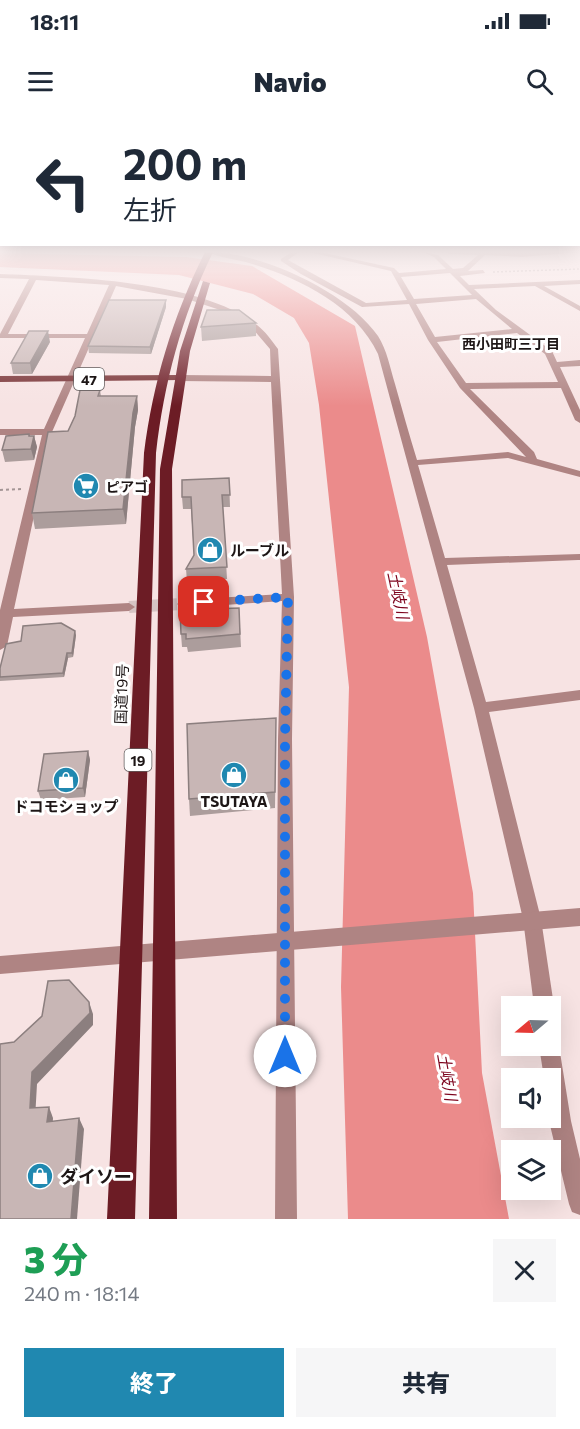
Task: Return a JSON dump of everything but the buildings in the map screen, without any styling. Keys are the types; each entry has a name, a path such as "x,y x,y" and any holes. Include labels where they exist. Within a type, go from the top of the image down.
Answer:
{"highway":[{"name":"国道19号","path":"121,1219 150,453 154,412 170,378 192,303"},
{"name":"国道19号","path":"163,1219 166,951 166,469 170,378"}],"main road":[{"name":"47","path":"0,379 170,378"}],"street":[{"path":"19,303 2,336 89,336"},
{"path":"0,646 4,614 47,432 104,303"},
{"path":"204,303 223,309 254,324 262,331 274,349 288,597 285,739 288,940 286,1219"},
{"path":"339,303 374,336 382,354 482,708 523,920 542,996"},
{"path":"362,303 404,303"},
{"path":"411,303 432,340 463,386 530,454 532,461"},
{"path":"485,303 549,353 577,407 580,420"},
{"path":"432,340 518,331"},
{"path":"554,365 580,363"},
{"path":"170,378 276,379"},
{"path":"463,386 564,385"},
{"path":"0,432 47,432"},
{"path":"411,463 508,455 580,474"},
{"path":"439,562 579,554"},
{"path":"183,604 288,597"},
{"path":"4,614 129,607"},
{"path":"482,708 580,695"},
{"path":"0,965 580,917"},
{"path":"550,1056 560,1121 580,1204"}],"path":[{"path":"0,490 35,489"}],"water":[{"name":"土岐川","path":"269,303 316,303 355,326 427,637 473,893 482,1073 501,1176 501,1200 505,1200 509,1219 348,1219 341,987 349,687 319,405 309,343 294,318"}],"tunnel":[{"path":"129,607 183,604"}],"place":[{"name":"ピアゴ","path":"86,486"},
{"name":"ルーブル","path":"210,550"},
{"name":"TSUTAYA","path":"234,775"},
{"name":"ドコモショップ","path":"66,780"},
{"name":"ダイソー","path":"40,1176"}],"district":[{"name":"西小田町三丁目","path":"511,343"}],"route":[{"path":"204,602 288,597 285,739 285,1056"}]}
